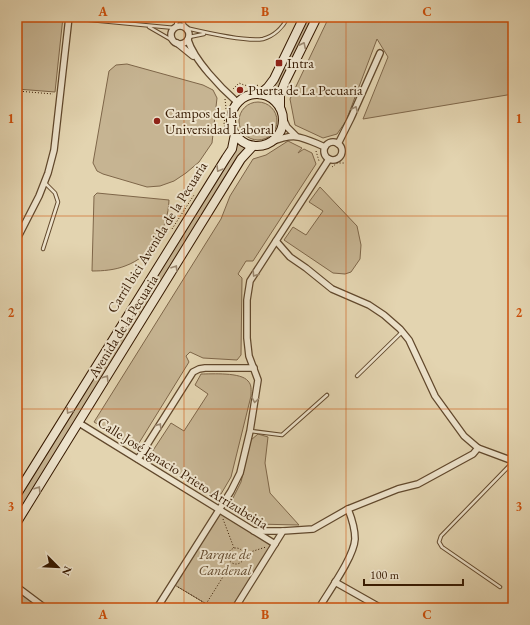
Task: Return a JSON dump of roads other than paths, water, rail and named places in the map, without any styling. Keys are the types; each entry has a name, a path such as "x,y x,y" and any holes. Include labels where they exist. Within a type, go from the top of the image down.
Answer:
{"street":[{"path":"17,238 39,196 54,150 69,17"},
{"path":"260,94 268,88 274,79 304,17"},
{"path":"296,136 287,126 283,118 280,107 280,95 317,17"},
{"path":"200,62 176,42 172,35 175,28 180,26 186,28 189,32 188,38 192,51 228,94 237,102"},
{"path":"176,42 184,43 188,38"},
{"path":"338,144 380,53"},
{"path":"280,107 274,100 260,94 251,94 237,102 231,114 231,124 239,140 256,148 271,144 284,137 296,136 325,147"},
{"path":"271,144 282,130 283,118"},
{"name":"Avenida de la Pecuaria","path":"17,494 229,154 232,149 235,134"},
{"path":"332,142 338,144 341,148 343,156 335,160 328,159 324,153 325,147 332,142"},
{"name":"Avenida de la Pecuaria","path":"17,522 241,158 256,148"},
{"path":"157,608 231,491 240,473 250,431 258,380 249,356 247,338 247,300 250,282 328,159"},
{"path":"276,241 290,257 332,289 369,305 384,315 409,340 435,396 464,436 478,448 513,462"},
{"path":"138,459 193,372 205,368 254,368"},
{"name":"Calle José Ignacio Prieto Arrizubeitia","path":"79,423 219,508 275,544"},
{"path":"254,531 313,529 348,509 398,489 418,484 474,454 478,448"},
{"path":"319,608 352,552 355,540 354,525 348,509"},
{"path":"235,608 283,531"},
{"path":"335,582 380,608"},
{"path":"17,587 45,608"}],"lane":[{"path":"69,17 175,28 178,17"},
{"path":"182,17 186,28 207,34 250,39 263,39 276,33 288,17"},
{"path":"147,26 176,42"},
{"path":"188,38 207,34"},
{"path":"43,249 58,202 55,193 44,182"},
{"path":"357,376 402,332"},
{"path":"250,431 282,435 327,395"},
{"path":"500,587 442,547 439,542 442,536 513,462"}],"place":[{"name":"Intra","path":"279,63"},
{"name":"Puerta de La Pecuaria","path":"240,90"},
{"name":"Campos de la Universidad Laboral","path":"157,121"}],"park label":[{"name":"Parque de Candenal","path":"225,562"}]}
